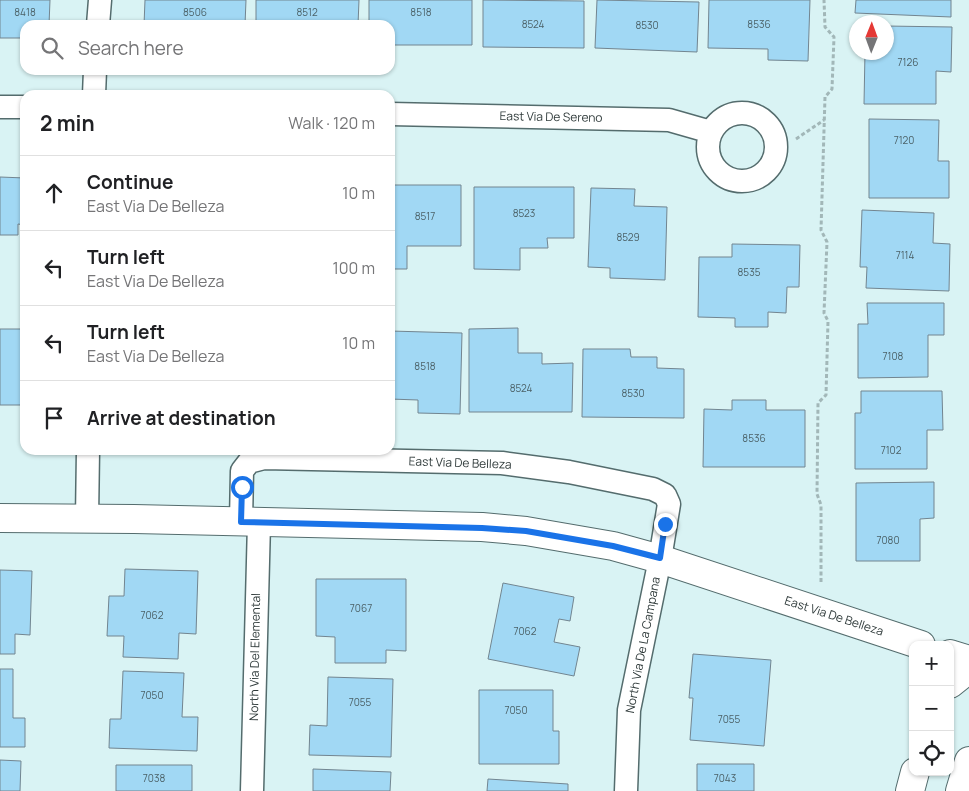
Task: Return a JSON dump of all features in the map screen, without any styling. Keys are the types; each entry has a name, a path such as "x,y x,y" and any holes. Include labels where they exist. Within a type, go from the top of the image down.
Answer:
{"street":[{"path":"98,20 100,0"},
{"path":"94,90 95,75"},
{"path":"0,107 20,107"},
{"name":"East Via De Sereno","path":"395,114 669,120 711,132"},
{"path":"87,519 88,455"},
{"name":"East Via De Belleza","path":"250,523 242,471 249,462 264,458 502,463 570,472 653,489 665,495 668,504 660,558"},
{"name":"East Via De Belleza","path":"0,518 482,528 526,531 613,546 660,558 909,641"},
{"name":"North Via Del Elemental","path":"250,523 252,791"},
{"name":"North Via De La Campana","path":"626,791 629,710 660,558"},
{"path":"954,655 969,660"},
{"path":"954,681 969,669"},
{"path":"960,791 969,761"},
{"path":"910,791 914,776"}],"path":[{"path":"821,583 821,505 817,494 818,403 826,394 828,321 824,314 827,242 821,230 825,97 832,89 834,37 824,27 824,0"},
{"path":"796,138 824,120"}],"building":[{"path":"0,0 50,0 49,20 20,20 20,38 0,38"},
{"path":"145,0 246,0 245,20 144,20"},
{"path":"256,0 359,0 358,20 256,20"},
{"path":"369,0 472,0 472,45 395,45 395,20 369,20"},
{"path":"483,0 584,1 584,48 483,47"},
{"path":"597,0 699,2 697,52 595,48"},
{"path":"709,0 810,0 808,61 768,60 768,49 708,48"},
{"path":"856,0 951,0 951,17 855,13"},
{"path":"894,26 952,27 951,72 936,71 936,104 864,104 865,60 894,60"},
{"path":"869,119 939,120 938,161 949,161 949,198 869,198"},
{"path":"0,177 20,178 20,224 18,224 18,235 0,235"},
{"path":"395,185 461,185 461,246 407,246 407,269 395,269"},
{"path":"474,187 574,187 574,238 547,238 548,248 520,248 520,270 474,269"},
{"path":"591,188 635,189 634,206 667,207 665,280 610,278 610,268 588,267"},
{"path":"862,210 934,213 933,243 950,244 949,291 866,288 867,267 860,267"},
{"path":"732,244 800,245 799,287 787,287 786,313 768,312 768,327 735,327 735,318 698,317 699,257 732,257"},
{"path":"867,303 944,303 944,335 928,335 928,377 858,378 858,324 868,324"},
{"path":"518,328 518,353 542,353 542,364 573,363 572,412 469,412 469,329"},
{"path":"0,329 20,329 20,405 0,405"},
{"path":"395,331 462,333 460,414 418,413 418,400 395,399"},
{"path":"583,349 630,349 631,357 657,357 657,368 684,369 684,418 582,417"},
{"path":"861,391 942,391 943,430 927,430 927,469 855,469 855,413 861,413"},
{"path":"732,400 766,400 766,410 805,410 805,467 703,467 704,409 732,410"},
{"path":"934,482 934,518 920,519 920,561 856,561 856,483"},
{"path":"125,569 198,571 196,634 179,633 178,659 123,657 124,636 107,636 109,596 124,596"},
{"path":"0,570 32,571 30,635 15,634 15,654 0,654"},
{"path":"316,579 406,579 406,651 386,650 386,663 335,663 335,637 316,636"},
{"path":"503,583 574,597 570,621 559,619 554,642 580,647 574,676 488,659"},
{"path":"693,654 771,660 764,746 690,740 693,698 689,698"},
{"path":"0,669 13,669 13,718 25,718 25,747 0,747"},
{"path":"123,671 184,673 182,717 198,717 197,751 109,748 110,719 121,719"},
{"path":"328,677 393,679 391,757 309,755 310,725 327,726"},
{"path":"479,690 553,690 553,731 559,731 559,764 479,764"},
{"path":"0,760 21,761 20,791 0,791"},
{"path":"697,764 754,764 754,791 697,791"},
{"path":"116,765 192,765 192,791 116,791"},
{"path":"313,769 391,772 390,791 313,791"},
{"path":"488,779 568,784 568,791 487,791"}],"route":[{"path":"242,487 241,522 482,528 526,531 613,546 660,558 665,524"}]}
